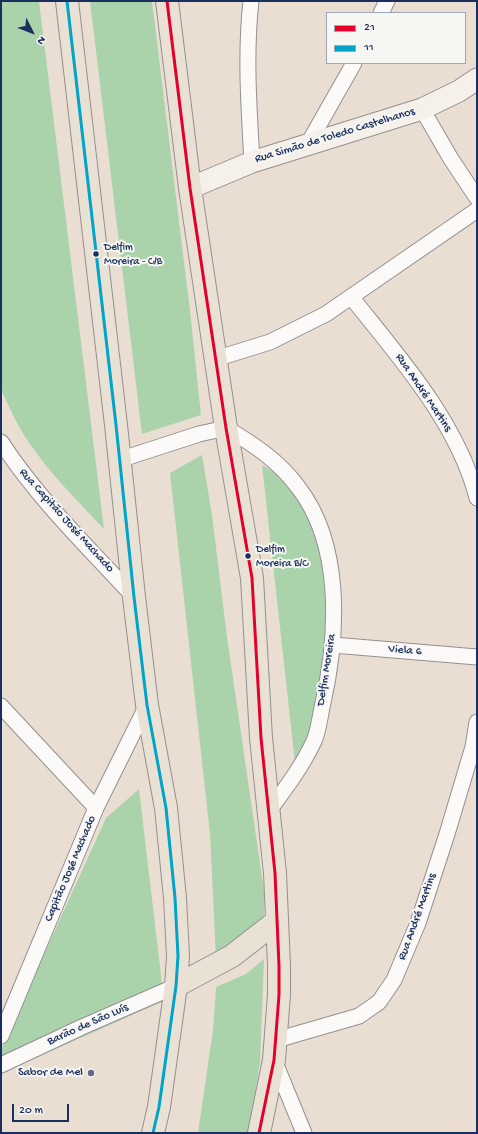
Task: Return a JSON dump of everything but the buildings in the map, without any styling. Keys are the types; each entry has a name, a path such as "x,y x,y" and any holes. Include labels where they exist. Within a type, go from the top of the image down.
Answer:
{"main road":[{"path":"67,1 134,598 147,705 166,816 175,898 178,956 176,986 159,1107 153,1133"},
{"path":"167,1 190,188 215,359 252,578 261,738 275,872 279,995 275,1050 259,1133"},
{"path":"176,986 232,956 277,921"}],"street":[{"path":"251,1 249,20 249,99 252,162"},
{"path":"382,12 387,1"},
{"path":"308,144 353,64"},
{"name":"Rua Simão de Toledo Castelhanos","path":"190,188 252,162 422,109 459,91 477,79"},
{"path":"422,109 451,159 477,198"},
{"path":"215,359 270,342 326,314 352,298 477,210"},
{"name":"Rua André Martins","path":"352,298 401,358 432,402 459,449 477,498"},
{"path":"119,460 199,434 226,428"},
{"name":"Delfim Moreira","path":"226,428 257,446 289,475 310,505 325,541 333,589 333,646 315,739 297,772 268,812"},
{"name":"Rua Capitão José Machado","path":"1,442 20,470 44,500 134,598"},
{"name":"Viela 6","path":"333,646 477,657"},
{"name":"Capitão José Machado","path":"1,1036 96,808 147,705"},
{"path":"1,706 96,808"},
{"name":"Rua André Martins","path":"275,1050 359,1016 378,1002 394,980 418,923 475,747 477,722"},
{"name":"Barão de São Luís","path":"1,1066 82,1027 176,986"},
{"path":"275,1050 304,1133"}],"green space":[{"path":"1,1 39,1 104,529 62,484 33,448 18,424 1,389"},
{"path":"90,1 152,1 190,311 201,415 142,434"},
{"path":"202,455 212,515 227,637 264,891 264,920 216,959 210,834 170,473"},
{"path":"262,465 294,484 326,552 326,702 295,763"},
{"path":"139,789 164,1001 1,1073 1,1049 106,818"},
{"path":"264,959 260,1062 249,1133 198,1133 213,1030 216,987 246,974"}],"transit line":[{"name":"11","path":"67,1 147,705 166,808 175,898 178,956 176,986 159,1107 153,1133"},
{"name":"21","path":"167,1 190,188 226,428 252,578 261,738 275,873 279,966 279,995 274,1060 259,1133"}],"place":[{"name":"Delfim Moreira - C/B","path":"96,254"},
{"name":"Delfim Moreira B/C","path":"248,556"},
{"name":"Sabor de Mel","path":"91,1073"}]}
